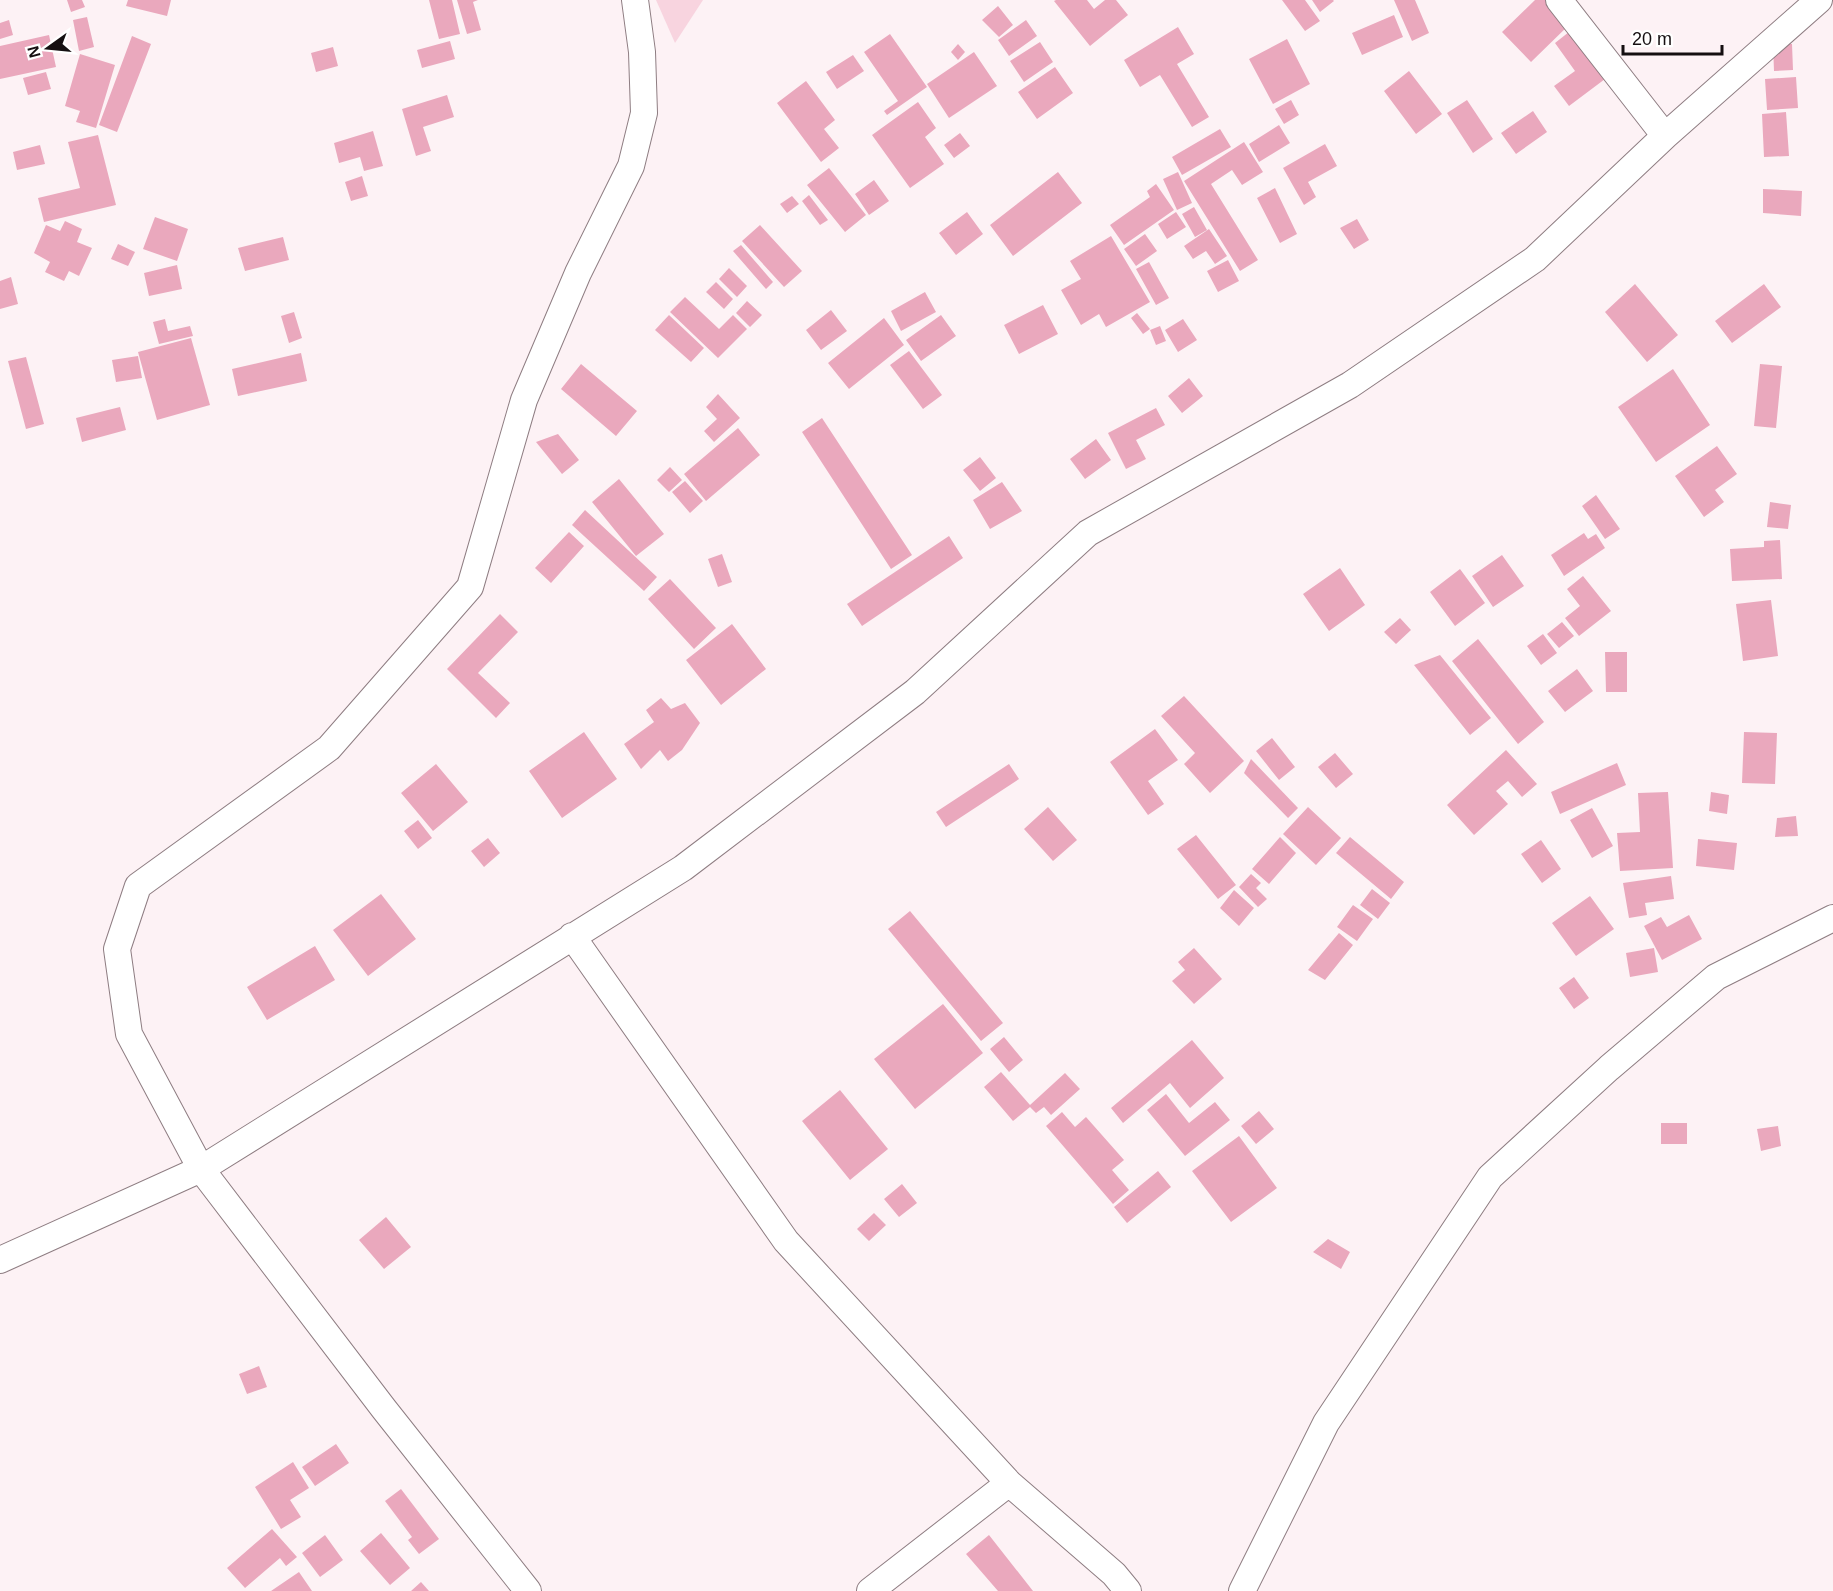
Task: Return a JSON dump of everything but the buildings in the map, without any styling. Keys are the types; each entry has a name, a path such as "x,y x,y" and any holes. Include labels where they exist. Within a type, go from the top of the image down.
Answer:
{"street":[{"path":"528,1591 384,1409 201,1169 129,1034 117,949 138,886 329,748 470,587 524,400 578,273 631,166 644,114 642,52 635,0"},
{"path":"1559,0 1665,136"},
{"path":"0,1260 201,1169 682,868 915,692 1088,532 1350,385 1535,259 1665,136 1819,0"},
{"path":"1242,1591 1326,1423 1490,1177 1609,1068 1716,977 1833,918"},
{"path":"572,936 786,1241 1009,1483 1114,1574 1128,1591"},
{"path":"870,1591 1009,1483"}],"shaded area":[{"path":"656,0 703,0 675,43"}]}
